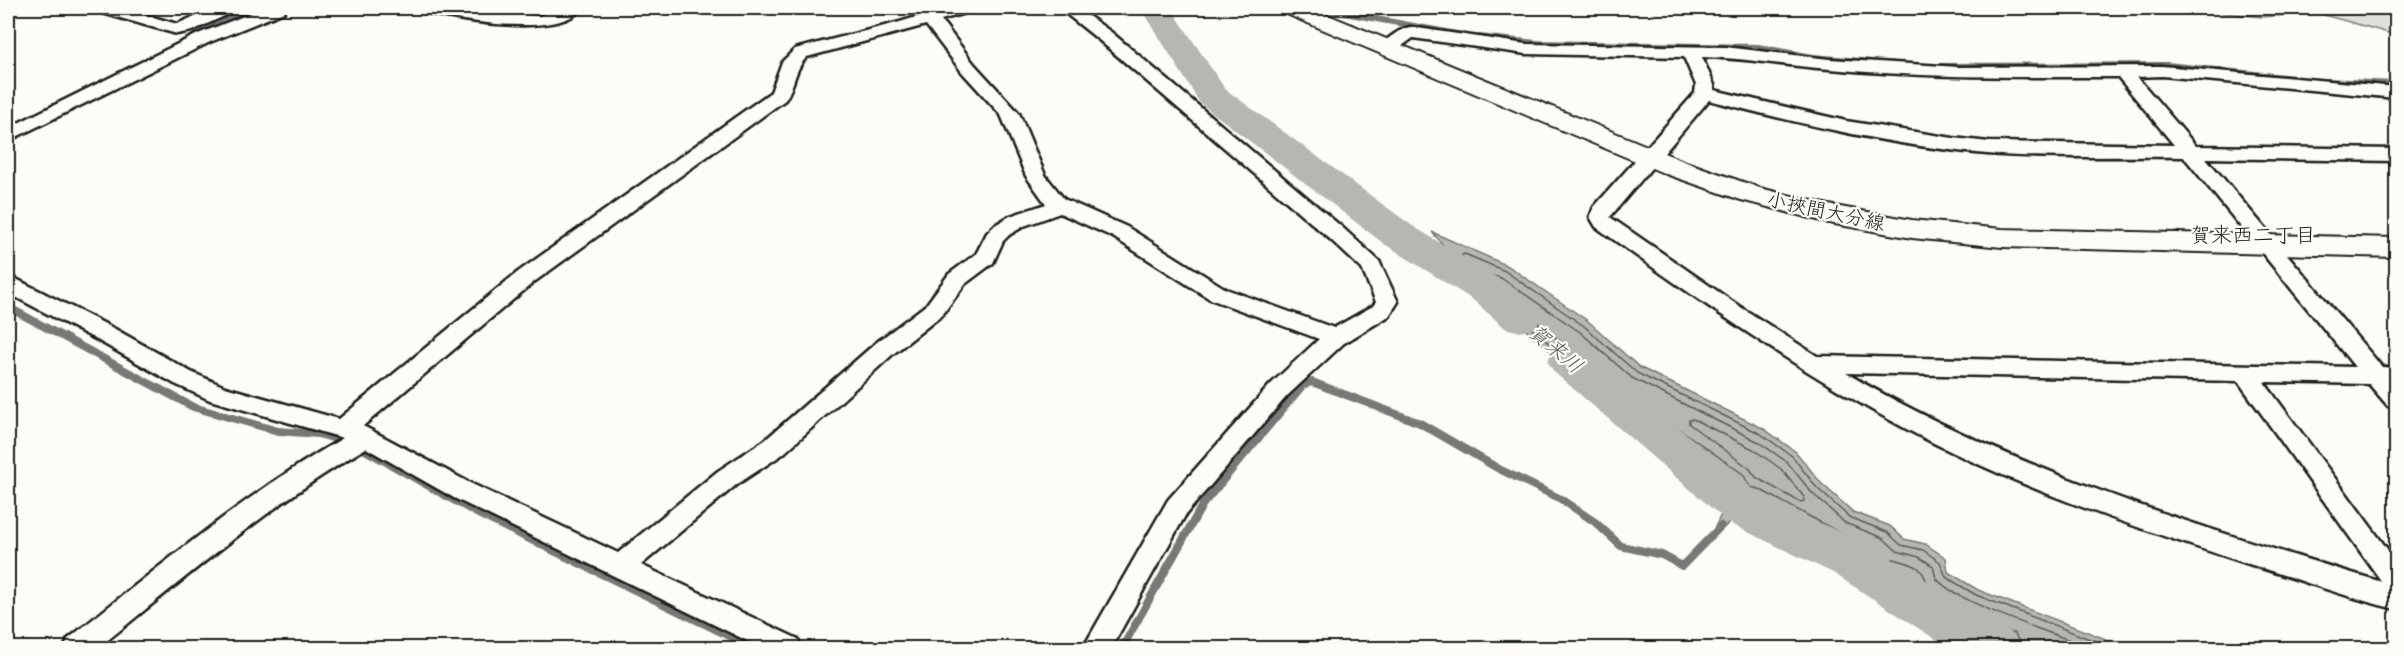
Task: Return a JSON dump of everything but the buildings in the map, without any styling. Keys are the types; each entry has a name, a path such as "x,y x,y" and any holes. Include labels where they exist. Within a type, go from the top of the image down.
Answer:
{"main road":[{"name":"小挾間大分線","path":"1292,8 1649,158 1726,187 1829,214 1912,229 2030,240 2397,248"}],"street":[{"path":"105,8 177,28 186,27 227,8"},
{"path":"8,135 204,38 278,8"},
{"path":"429,8 523,21 539,21 556,17 574,8"},
{"path":"78,648 263,501 339,451 355,433 544,262 778,96 791,62 801,53 962,8"},
{"path":"1067,8 1105,36 1337,234 1371,266 1387,302 1382,311 1336,337 1279,390 1178,507 1097,648"},
{"path":"930,18 968,68 1010,113 1036,176 1060,206 1120,232 1218,294 1336,337"},
{"path":"1389,47 1410,32 1526,49 1749,54 1829,64 1916,71 2193,73 2397,92"},
{"path":"1691,52 1705,85 1705,93 1600,212 1601,220 1700,290 1815,364 1954,442 2054,485 2168,526 2397,598"},
{"path":"2124,72 2268,245 2386,376 2397,400"},
{"path":"1705,93 1821,123 1926,142 2046,150 2397,155"},
{"path":"620,567 727,478 774,447 877,355 934,310 957,279 985,258 994,238 1002,230 1017,221 1060,206"},
{"path":"8,284 107,335 183,378 218,394 355,433 463,491 788,648"},
{"path":"1815,364 2386,376"},
{"path":"2245,373 2397,581"}],"shaded area":[{"path":"2177,8 2396,8 2396,35 2317,13 2262,17"}],"water":[{"path":"1432,232 1508,266 1588,321 1639,367 1764,429 1796,452 1821,483 1853,512 1890,526 1904,539 1925,544 1946,558 1948,572 1978,590 2129,648 2014,648 1954,624 1940,622 1898,599 1870,577 1848,552 1753,501 1719,532 1714,529 1735,486 1580,376 1489,299"}],"waterway":[{"path":"195,36 253,8"},
{"name":"賀来川","path":"1156,8 1212,96 1397,234 1487,290 1520,318"},
{"path":"1318,8 1462,35"},
{"path":"1479,37 1537,43 1758,47 1813,57 1872,62"},
{"path":"1940,66 2167,65 2294,78"},
{"path":"2326,81 2396,84"},
{"path":"8,307 193,407 278,431 318,434 347,442"},
{"name":"賀来川","path":"1569,361 1746,510 1851,559 1992,648"},
{"path":"1122,648 1203,504 1303,385 1312,382 1420,423 1499,469 1559,498 1595,522 1621,546 1662,555 1682,566 1721,526"},
{"path":"358,446 480,515 754,648"}],"district":[{"name":"賀来西二丁目","path":"2253,235"}]}
